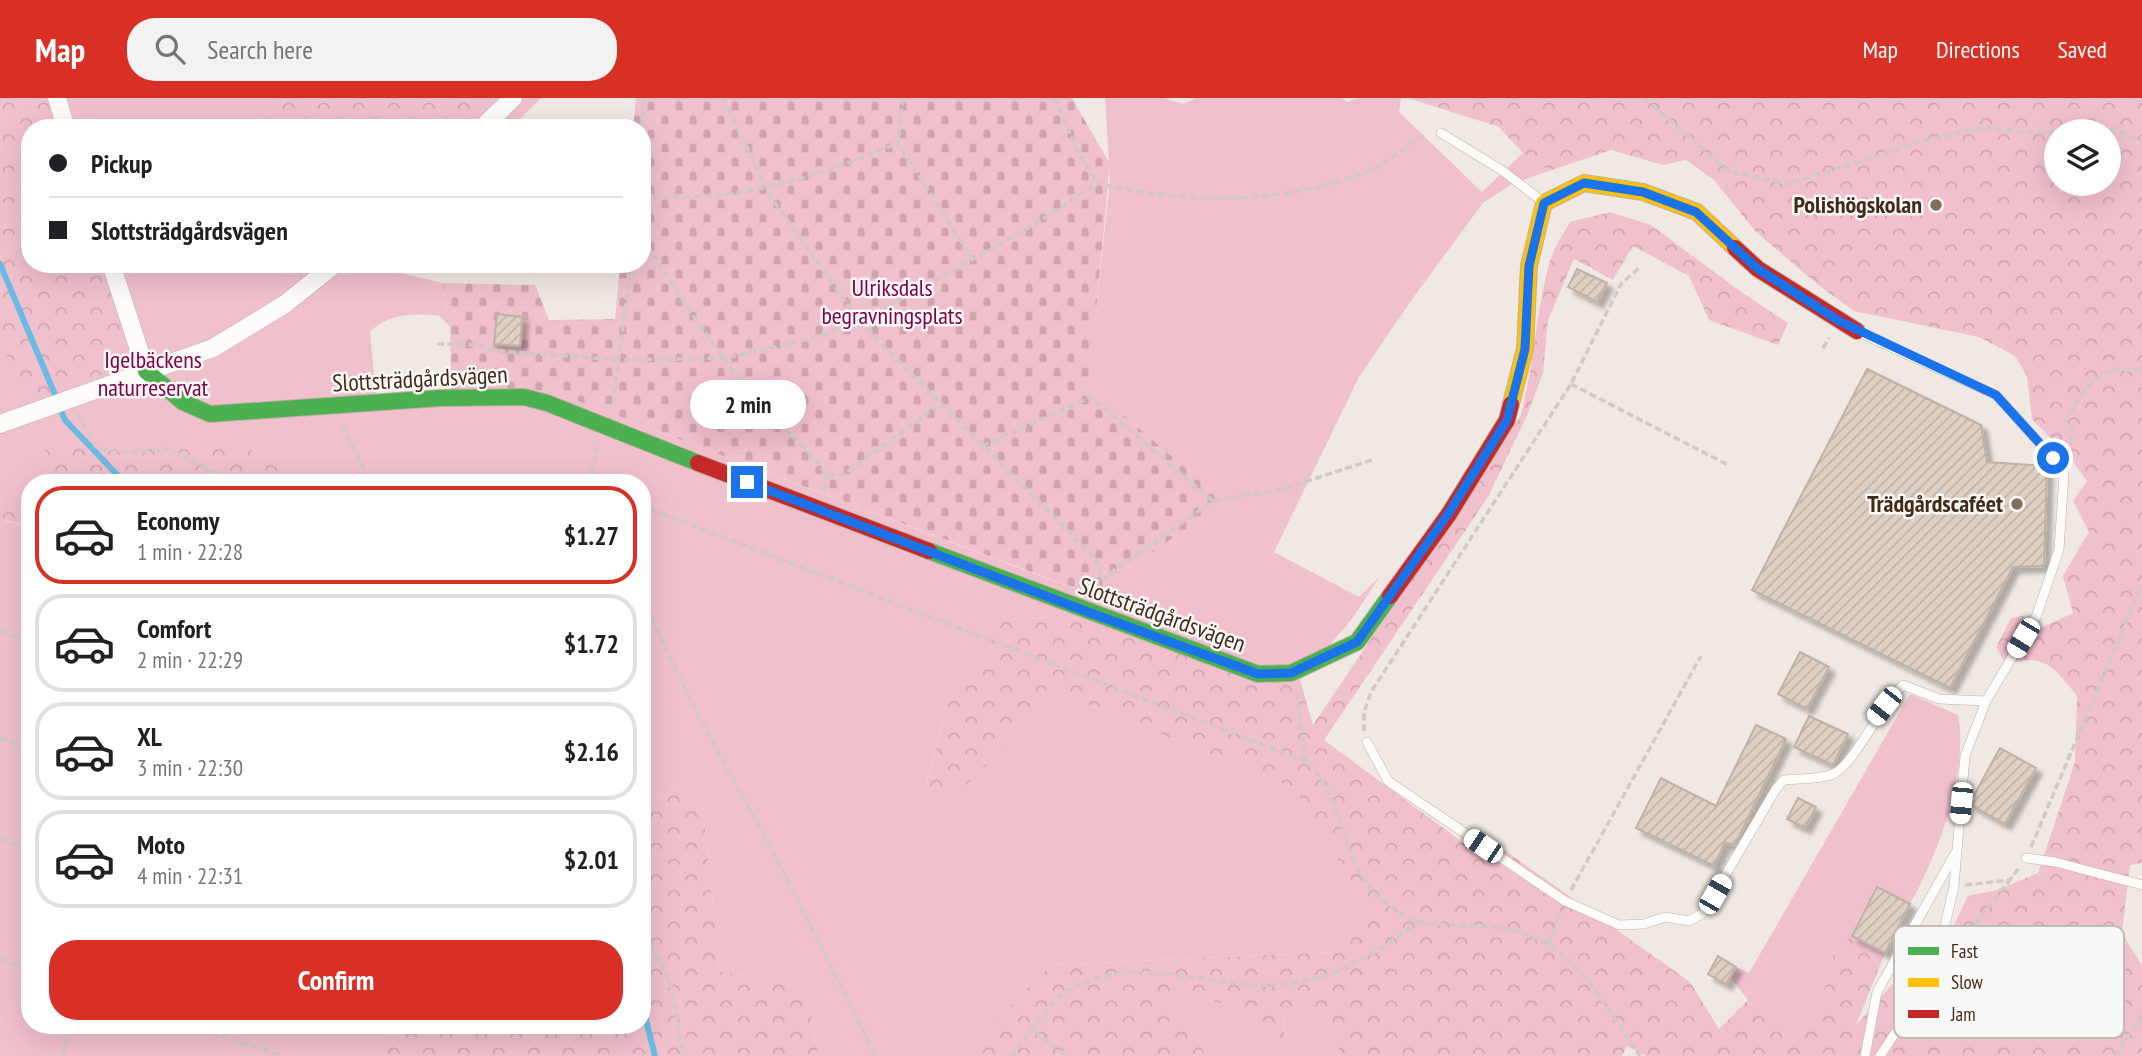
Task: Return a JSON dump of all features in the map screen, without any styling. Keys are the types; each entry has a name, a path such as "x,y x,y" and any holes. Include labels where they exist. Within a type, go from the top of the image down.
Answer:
{"street":[{"path":"57,98 63,119"},
{"path":"491,119 513,98"},
{"path":"1544,203 1584,183 1643,192 1696,212 1758,269 1857,331"},
{"name":"Slottsträdgårdsvägen","path":"146,371 183,402 210,414 441,398 524,397 605,425 1088,612 1258,674 1291,673 1357,642 1448,514 1507,420 1525,349 1529,266 1544,203"},
{"path":"114,273 146,371"},
{"path":"0,424 71,401 213,348 258,323 323,273"}],"lane":[{"path":"1441,133 1503,171 1544,203"},
{"path":"1857,331 1996,395 2053,458 2064,475 2059,550 2036,617 1986,701 1965,756 1954,886 1945,926"},
{"path":"1367,742 1388,781 1565,901 1619,925 1644,924 1665,917 1689,921 1703,913 1776,789 1784,780 1836,773 1856,751 1875,718 1903,685 1939,699 1986,701"},
{"path":"1914,926 1957,850"},
{"path":"2026,858 2055,862 2142,885"},
{"path":"1865,1056 1877,992 1894,962"},
{"path":"1880,1056 1894,1035"}],"path":[{"path":"643,119 644,98"},
{"path":"723,98 767,188 860,322 1096,559 1101,568 1088,612"},
{"path":"903,98 898,143 973,260"},
{"path":"1055,98 1076,148 1098,183 1136,192 1183,197 1278,193 1351,178 1376,168 1422,136 1441,133"},
{"path":"1644,98 1729,171 1788,184 1927,140 1984,127 2044,133"},
{"path":"2121,133 2142,142"},
{"path":"651,196 672,198 767,188 811,178 898,143"},
{"path":"437,344 481,345 487,350 621,359 724,358 811,339 860,322 973,260 1098,183"},
{"path":"651,252 673,290 724,358 762,406 826,475 843,475 939,404"},
{"path":"1367,742 1363,727 1371,692 1571,384 1621,284 1639,268"},
{"path":"592,474 599,438 615,400 630,273"},
{"path":"2053,458 2071,441 2072,428 2066,420 2092,384 2101,375 2112,371 2142,369"},
{"path":"1571,384 1728,465"},
{"path":"982,446 1091,397 1213,501"},
{"path":"71,401 96,447 119,453 168,449 218,474"},
{"path":"341,406 343,429 367,474"},
{"path":"1099,581 1213,501 1283,489 1375,458"},
{"path":"651,509 1305,761 1326,786 1356,868 1381,899 1418,922 1503,927 1548,944 1577,968 1640,1056"},
{"path":"1973,926 2026,858 2142,585"},
{"path":"651,618 698,715 777,859 876,1056"},
{"path":"0,631 21,639"},
{"path":"1548,944 1565,901 1701,656"},
{"path":"1291,673 1305,761"},
{"path":"0,738 21,745"},
{"path":"0,839 21,846"},
{"path":"1954,886 2010,880"},
{"path":"1011,1056 1063,993 1087,980 1114,973 1147,973 1278,985 1304,982 1340,970 1377,953 1418,922"},
{"path":"651,948 664,962 677,1004 684,1056"},
{"path":"0,959 21,967"},
{"path":"2115,1056 2142,1016"},
{"path":"1034,1031 1067,1056"},
{"path":"63,1056 67,1034"},
{"path":"216,1034 282,1056"}],"green space":[{"name":"Igelbäckens naturreservat","path":"0,98 541,98 520,119 21,119 21,273 401,273 443,283 450,327 440,316 412,315 385,321 370,332 376,397 551,391 1099,598 1106,584 1224,502 1088,386 1110,180 1105,98 1164,98 1183,104 1196,98 1341,98 1347,102 1360,98 1401,98 1399,112 1482,192 1523,153 1549,171 1512,184 1483,203 1359,377 1274,552 1359,597 1380,576 1352,619 1300,680 1091,619 1025,617 986,622 994,653 971,666 952,688 925,788 1032,722 1047,688 1294,788 1369,912 1334,952 1051,965 1083,1056 818,1056 814,1027 802,987 720,971 704,818 679,783 651,807 651,474 21,474 21,497 6,521 21,525 21,1034 396,1034 370,1056 0,1056"},
{"path":"0,98 46,98 53,119 21,119 21,273 106,273 121,317 120,344 108,368 91,385 28,403 0,340"},
{"path":"258,98 492,98 471,119 271,119"},
{"name":"Ulriksdals begravningsplats","path":"636,98 1072,98 1110,164 1089,386 1225,502 1106,584 1100,598 551,391 451,390 450,327 443,283 535,285 549,320 615,319 619,273 651,273 651,119 634,119"},
{"path":"1408,98 2142,98 2142,863 2130,865 2123,926 1953,926 1968,896 1997,890 2038,873 2075,762 2077,696 2048,665 2031,660 2006,664 1996,647 2011,618 2023,616 2032,632 2073,613 2063,576 2089,532 2073,501 2087,481 2072,460 2032,419 2027,376 2015,356 1979,337 1854,311 1817,284 1756,232 1714,180 1686,160 1663,165 1611,150 1549,171 1523,153 1499,127"},
{"path":"1610,212 1651,225 1788,323 1778,345 1709,320 1689,276 1633,246 1613,280 1574,259 1548,320 1543,373 1528,413 1488,497 1324,740 1473,850 1503,849 1690,982 1719,1029 1748,1000 1805,1034 1830,975 1834,947 1852,936 1885,953 1856,1025 1894,982 1894,1038 2124,1038 2124,936 2142,966 2142,1056 1646,1056 1627,1046 1622,1056 1344,1056 1317,1020 1285,1009 1284,1042 1264,1033 1253,1012 1191,995 1160,1008 1194,1026 1205,1056 959,1056 1051,965 1333,952 1369,912 1294,788 1047,688 1032,722 957,793 925,789 952,688 971,666 994,653 985,622 1025,617 1091,619 1300,680 1313,725 1520,417 1545,280 1552,256 1570,222"},
{"path":"235,440 286,474 30,474 50,444"},
{"path":"21,487 21,525 0,518"},
{"path":"1910,694 1958,715 1959,762 1949,812 1931,862 1910,904 1877,887 1852,936 1834,947 1830,975 1805,1034 1748,1000 1730,977 1736,967 1749,973"},
{"path":"679,783 704,818 720,971 802,987 814,1027 818,1056 370,1056 396,1034 651,1034 651,807"},
{"path":"1191,995 1253,1012 1264,1033 1284,1041 1285,1009 1317,1020 1344,1056 1205,1056 1194,1026 1159,1008"}],"building":[{"path":"1577,269 1607,283 1597,302 1568,287"},
{"path":"497,314 522,317 520,346 494,344"},
{"path":"1867,369 1981,425 1987,462 2047,466 2044,566 2013,567 1950,688 1752,590"},
{"path":"1800,652 1829,667 1807,709 1778,694"},
{"path":"1809,716 1848,734 1833,765 1794,747"},
{"path":"1756,725 1786,739 1735,845 1725,843 1714,866 1636,828 1661,778 1716,806"},
{"path":"2000,748 2036,768 2005,824 1969,804"},
{"path":"1798,798 1816,807 1805,828 1787,819"},
{"path":"1877,887 1910,904 1899,926 1894,926 1894,935 1885,953 1852,936"},
{"path":"1718,956 1736,967 1726,984 1708,974"}],"waterway":[{"path":"0,264 56,397"},
{"path":"62,413 65,420 116,474"},
{"path":"650,1034 655,1056"}],"traffic: fast":[{"path":"146,371 183,402 210,414 441,398 524,397 547,403 698,463"},
{"path":"929,551 1258,674 1291,673 1357,642 1390,596"}],"traffic: slow":[{"path":"1511,404 1525,349 1529,266 1544,203 1584,183 1643,192 1697,212 1735,248"}],"traffic: jam":[{"path":"1735,248 1758,269 1857,331"},
{"path":"1390,596 1449,514 1507,420 1511,404"},
{"path":"698,463 929,551"}],"place":[{"name":"Polishögskolan","path":"1936,205"},
{"name":"Trädgårdscaféet","path":"2017,504"}],"route":[{"path":"747,482 1258,674 1291,673 1357,642 1448,514 1507,420 1525,349 1529,266 1538,221 1544,203 1584,183 1643,192 1696,212 1758,269 1839,321 1996,395 2053,458"}]}
